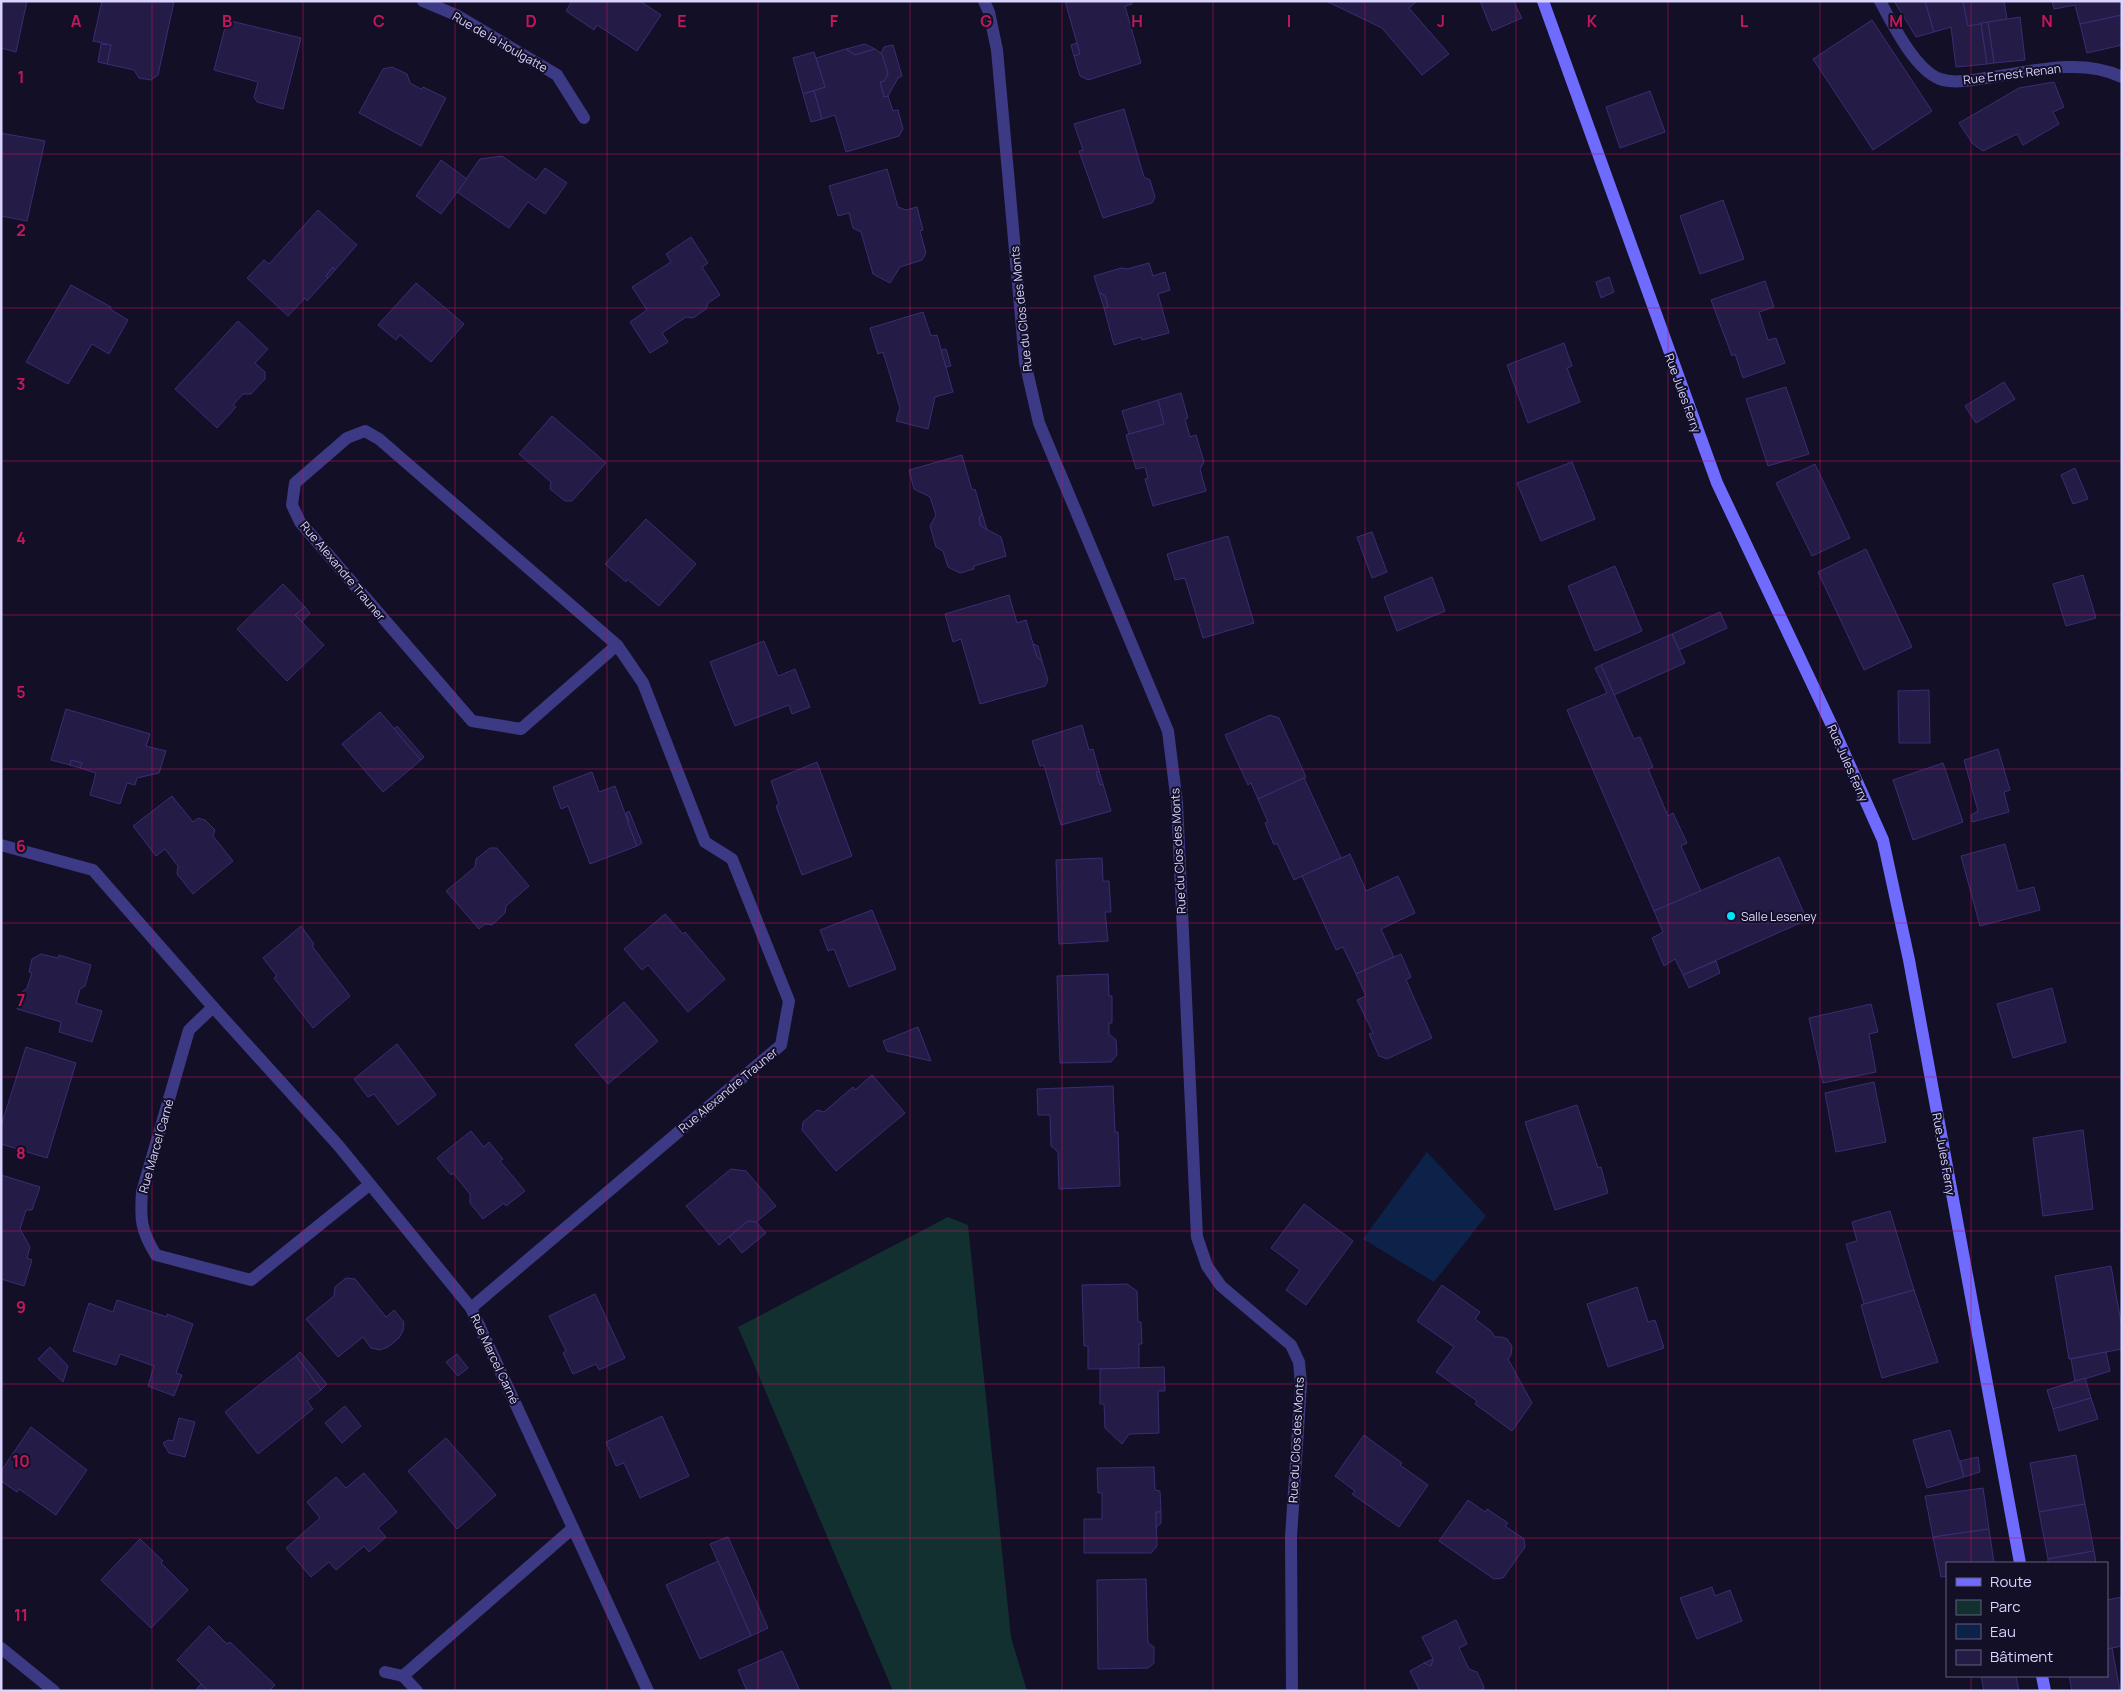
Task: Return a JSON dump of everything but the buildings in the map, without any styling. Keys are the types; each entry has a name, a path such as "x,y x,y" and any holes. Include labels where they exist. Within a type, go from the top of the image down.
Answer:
{"street":[{"name":"Rue de la Houlgatte","path":"423,1 456,15 557,75 584,118"},
{"name":"Rue du Clos des Monts","path":"984,1 989,12 997,50 1025,362 1039,423 1168,731 1177,803 1197,1237 1207,1266 1221,1286 1291,1345 1299,1362 1302,1384 1291,1537 1292,1691"},
{"name":"Rue Jules Ferry","path":"1543,1 1717,483 1834,730 1883,840 1909,960 2020,1562"},
{"name":"Rue Ernest Renan","path":"1880,1 1902,42 1927,70 1940,79 1964,81 2069,66 2093,68 2122,77"},
{"name":"Rue Alexandre Trauner","path":"471,1308 781,1045 790,1001 732,858 705,842 644,683 617,645 379,439 365,431 347,438 295,483 292,505 300,522 472,721 521,729 617,645"},
{"name":"Rue Marcel Carné","path":"1,845 93,870 213,1007 338,1145 471,1308 648,1691"},
{"name":"Rue Marcel Carné","path":"213,1007 190,1030 142,1192 140,1214 144,1235 156,1255 251,1280 369,1185"},
{"path":"404,1676 573,1528"},
{"path":"1,1648 54,1691"},
{"path":"385,1672 404,1676 417,1691"},
{"path":"2042,1677 2045,1691"}],"green space":[{"path":"948,1217 968,1225 1011,1637 1027,1691 893,1691 738,1327"}],"water":[{"path":"1427,1152 1486,1216 1434,1282 1363,1239"}],"place":[{"name":"Salle Leseney","path":"1731,916"}]}
